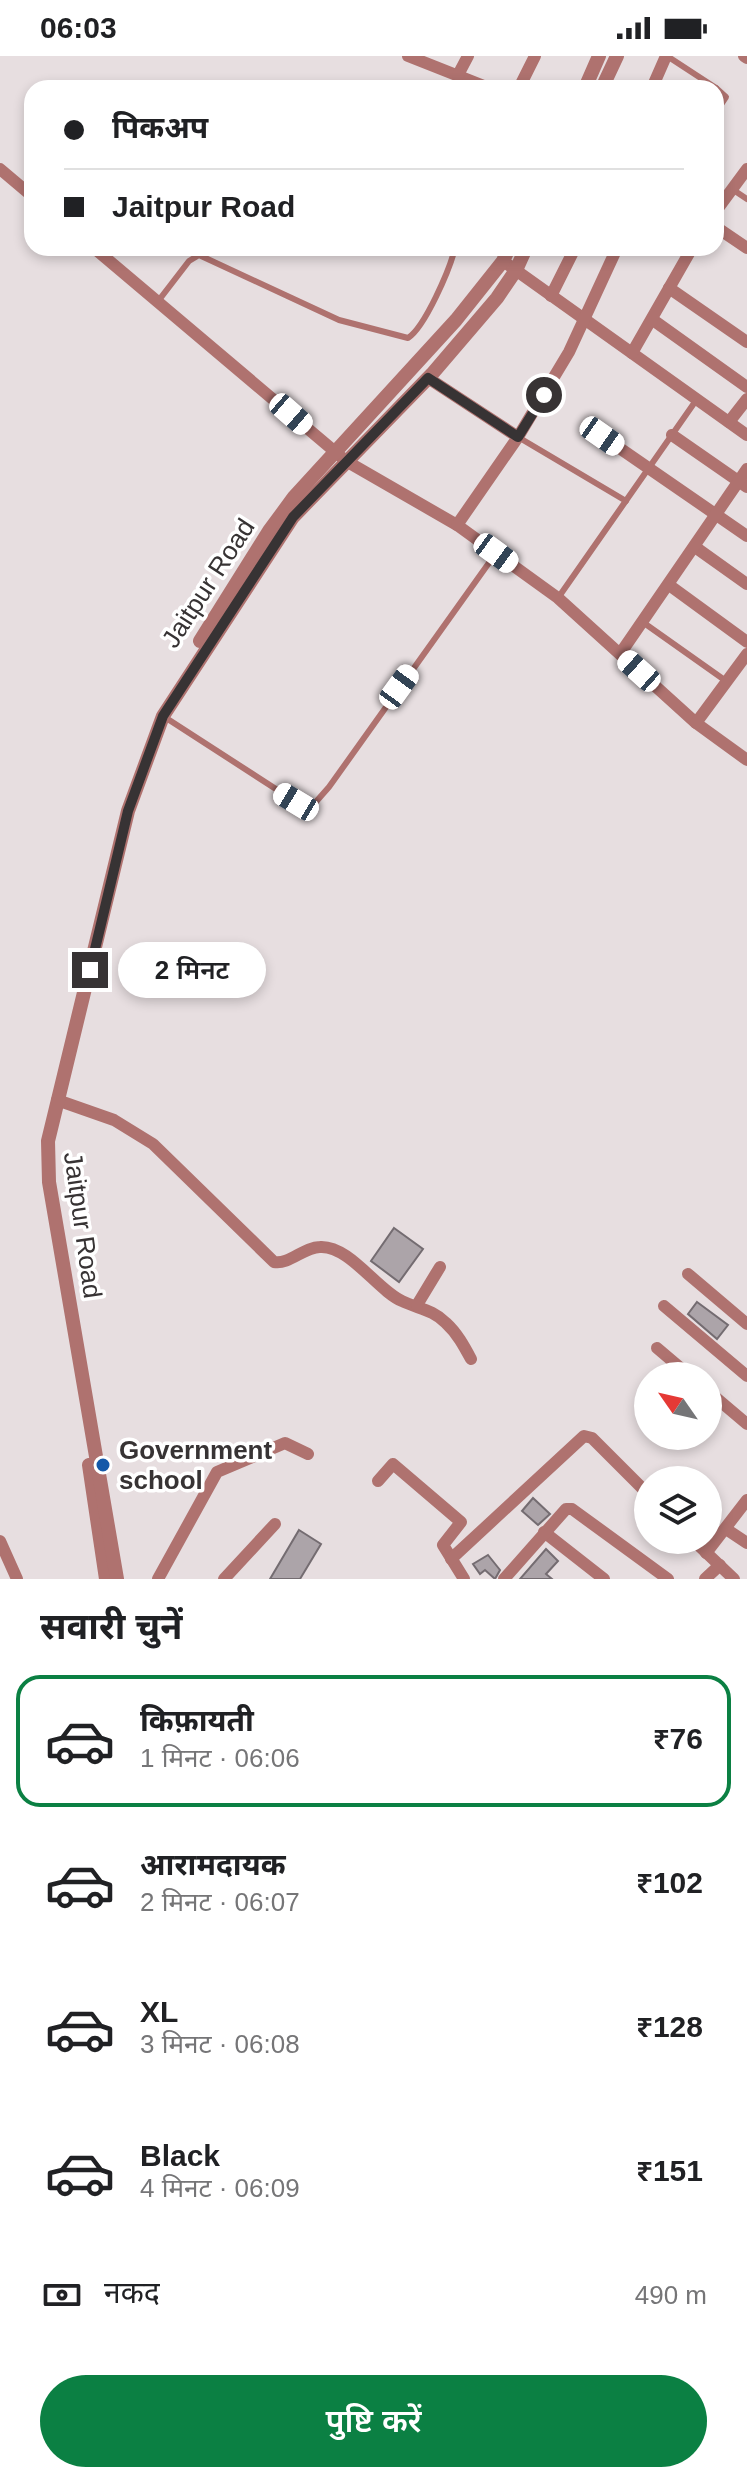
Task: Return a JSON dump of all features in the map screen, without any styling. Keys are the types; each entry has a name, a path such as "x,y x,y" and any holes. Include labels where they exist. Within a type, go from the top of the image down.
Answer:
{"street":[{"path":"408,56 470,80"},
{"path":"458,75 468,56"},
{"path":"523,80 535,56"},
{"path":"588,80 599,56"},
{"path":"606,80 617,56"},
{"path":"656,80 667,56"},
{"path":"0,169 24,189"},
{"path":"724,200 747,169"},
{"path":"724,232 747,248"},
{"path":"104,256 340,456 457,525 558,598 696,723 747,760"},
{"path":"551,296 571,256"},
{"path":"457,525 518,437 569,352 613,256"},
{"path":"632,353 687,256"},
{"path":"509,260 551,296 747,435"},
{"name":"Jaitpur Road","path":"106,1579 39,1161 40,1139 117,822 148,727 158,706 269,531 308,480 340,456 428,378 497,298 509,260"},
{"name":"Jaitpur Road","path":"117,1579 47,1169 48,1141 57,1100 128,811 163,716 293,517 340,456 509,260"},
{"path":"669,288 747,342"},
{"path":"653,320 747,387"},
{"path":"428,378 518,437"},
{"path":"729,422 747,399"},
{"path":"672,435 743,484"},
{"path":"602,436 747,536"},
{"path":"620,654 717,514 743,484 747,469"},
{"path":"695,547 747,584"},
{"path":"669,585 747,642"},
{"path":"696,723 747,654"},
{"path":"57,1100 114,1120 153,1144 274,1262 280,1264 312,1249 328,1248 361,1267 396,1298 417,1305 445,1321 457,1334 471,1359"},
{"path":"417,1305 440,1267"},
{"path":"688,1274 747,1324"},
{"path":"664,1306 747,1376"},
{"path":"657,1348 674,1362"},
{"path":"722,1403 747,1424"},
{"path":"451,1559 584,1436 592,1438 634,1480"},
{"path":"158,1579 217,1472 285,1443 308,1454"},
{"path":"378,1481 393,1464 461,1522 443,1545 464,1579"},
{"path":"722,1534 747,1500"},
{"path":"504,1579 561,1512 572,1509 668,1579"},
{"path":"224,1579 275,1524"},
{"path":"726,1529 747,1543"},
{"path":"544,1532 604,1579"},
{"path":"0,1541 17,1579"},
{"path":"707,1554 734,1579"},
{"path":"705,1579 720,1565"}],"lane":[{"path":"667,56 704,80"},
{"path":"732,189 747,199"},
{"path":"159,300 189,261 197,256"},
{"path":"201,256 339,320 408,338 413,335 445,280 452,256"},
{"path":"558,598 697,399"},
{"path":"518,437 626,501"},
{"path":"163,716 296,802 314,804 496,553"},
{"path":"644,623 726,681"}],"building":[{"path":"394,1228 423,1249 399,1282 371,1261"},
{"path":"697,1302 728,1325 717,1339 688,1314"},
{"path":"533,1498 550,1514 538,1525 522,1511"},
{"path":"299,1530 321,1544 300,1579 270,1579"},
{"path":"546,1549 558,1561 546,1574 552,1579 520,1579"},
{"path":"488,1555 500,1570 495,1579 485,1570 480,1574 473,1564"}],"place":[{"name":"Government school","path":"103,1465"}],"route":[{"path":"90,970 128,811 153,738 186,679 293,517 428,378 518,437 544,395"}]}
